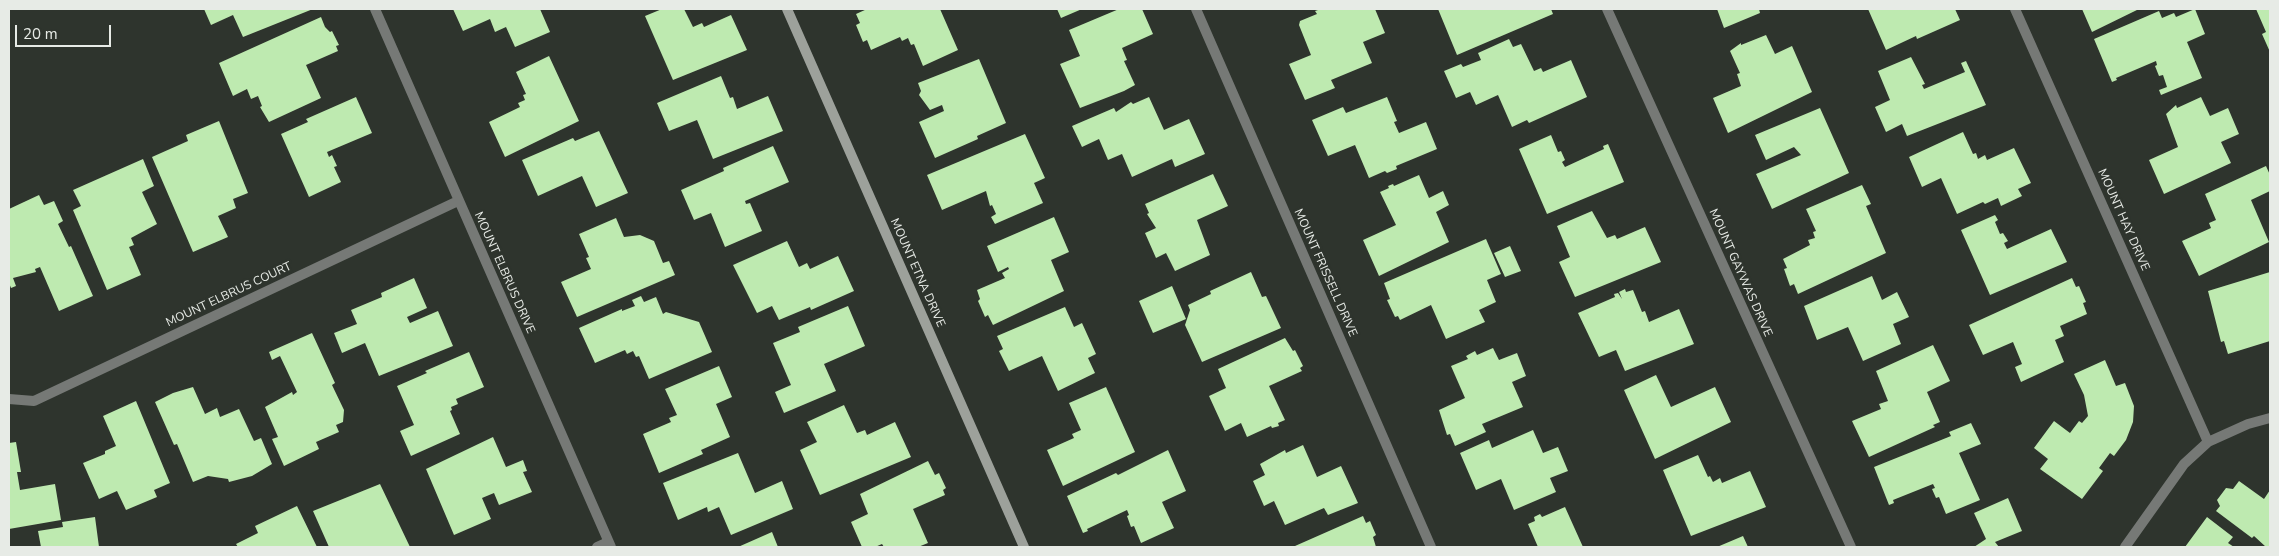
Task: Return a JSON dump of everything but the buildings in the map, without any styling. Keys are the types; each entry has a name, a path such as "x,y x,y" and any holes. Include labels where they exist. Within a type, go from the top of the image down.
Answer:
{"street":[{"name":"MOUNT ELBRUS DRIVE","path":"375,9 610,545"},
{"name":"MOUNT ETNA DRIVE","path":"788,9 1024,547"},
{"name":"MOUNT FRISSELL DRIVE","path":"1196,9 1432,547"},
{"name":"MOUNT GAYWAS DRIVE","path":"1607,9 1850,547"},
{"name":"MOUNT HAY DRIVE","path":"2015,9 2208,442"},
{"name":"MOUNT ELBRUS COURT","path":"9,399 34,401 458,201"},
{"path":"2125,547 2184,464 2208,442 2248,424 2270,418"},
{"path":"598,547 610,545"}]}
